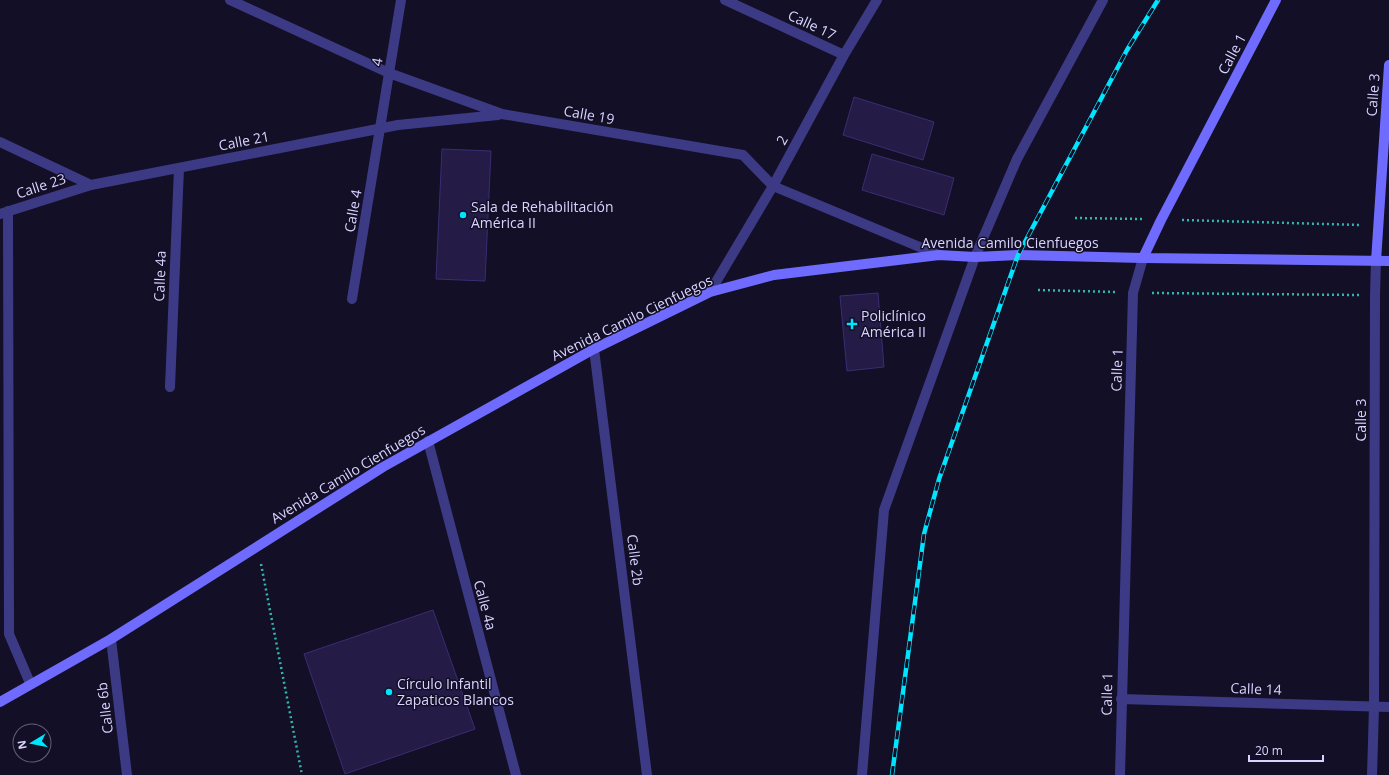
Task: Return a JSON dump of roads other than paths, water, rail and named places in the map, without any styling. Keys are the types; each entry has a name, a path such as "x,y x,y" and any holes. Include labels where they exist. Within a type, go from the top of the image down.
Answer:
{"street":[{"name":"Calle 19","path":"230,0 389,74 502,114 743,155 773,186 939,255"},
{"name":"4","path":"381,128 402,0"},
{"name":"Calle 17","path":"725,0 844,55"},
{"name":"2","path":"710,292 773,186 844,55 877,0"},
{"path":"862,775 884,510 975,257 1017,159 1103,0"},
{"name":"Calle 1","path":"1120,775 1133,293 1143,258 1161,220 1276,0"},
{"name":"Calle 3","path":"1372,775 1374,707 1375,295 1389,65"},
{"name":"Calle 21","path":"91,185 398,125 502,114"},
{"name":"Calle 4","path":"352,299 381,128"},
{"path":"0,142 91,185"},
{"name":"Calle 4a","path":"170,387 179,168"},
{"name":"Calle 23","path":"4,213 91,185"},
{"path":"4,213 9,634 30,683"},
{"name":"Avenida Camilo Cienfuegos","path":"0,702 30,683 111,639 383,467 428,441 594,349 710,292 774,275 939,255 975,257 1018,255 1389,261"},
{"name":"Calle 2b","path":"594,349 647,775"},
{"name":"Calle 4a","path":"428,441 516,775"},
{"name":"Calle 6b","path":"111,639 127,775"},
{"name":"Calle 14","path":"1121,699 1389,707"}],"railway":[{"path":"892,775 924,534 939,479 1018,255 1127,50 1158,0"}],"place":[{"name":"Sala de Rehabilitación América II","path":"463,215"},
{"name":"Policlínico América II","path":"852,324"},
{"name":"Círculo Infantil Zapaticos Blancos","path":"389,692"}]}
